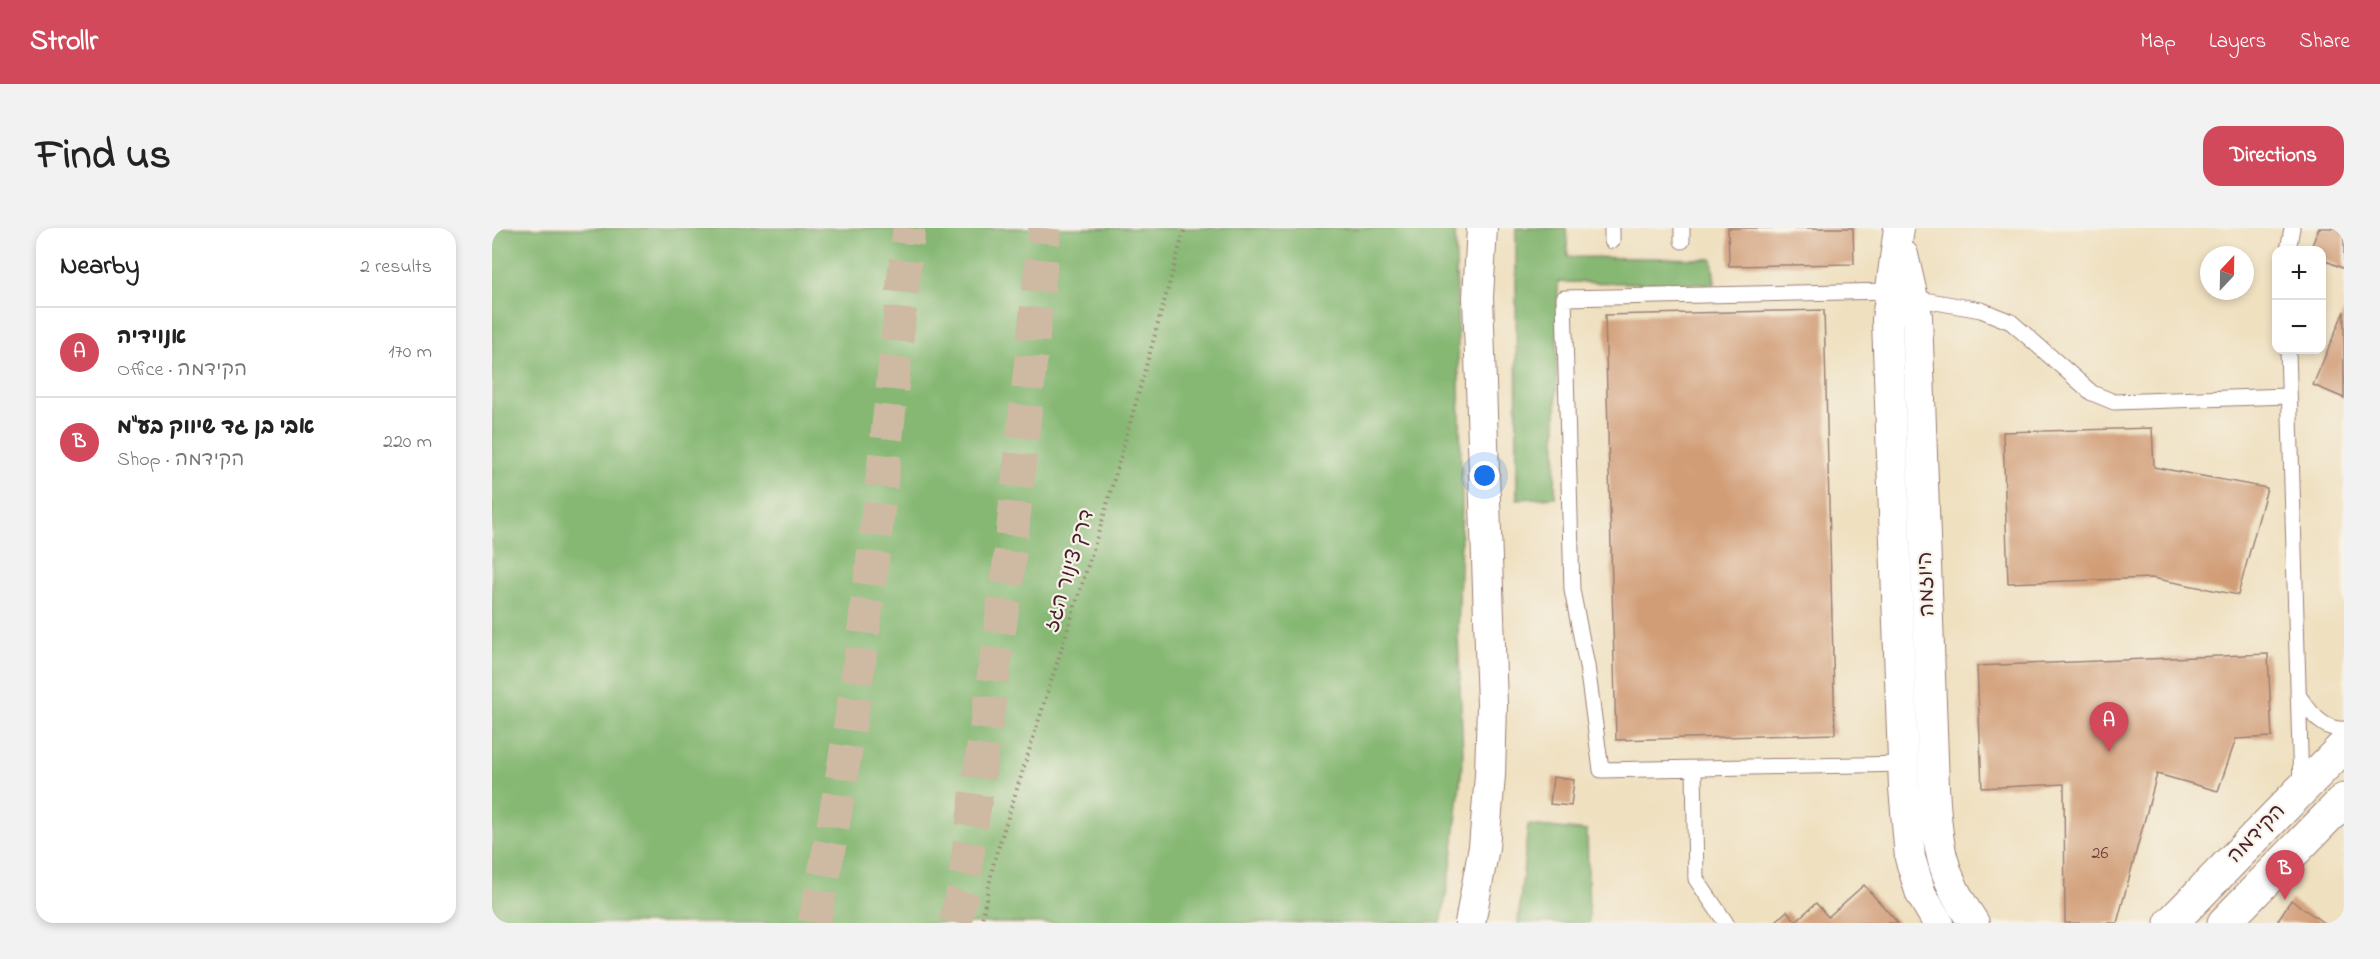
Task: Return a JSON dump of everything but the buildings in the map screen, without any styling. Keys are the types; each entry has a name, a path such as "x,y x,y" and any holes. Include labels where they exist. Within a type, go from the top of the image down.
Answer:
{"street":[{"path":"1470,923 1485,837 1492,705 1478,297 1482,228"},
{"name":"היוזמה","path":"1899,233 1902,294 1917,316 1933,761 1939,852 1949,881 1974,923"},
{"name":"היוזמה","path":"1902,294 1887,320 1903,765 1910,858 1921,894 1938,923"},
{"name":"הקידמה","path":"2171,923 2344,746"},
{"name":"הקידמה","path":"2224,923 2344,800"}],"lane":[{"path":"2289,246 2292,228"},
{"path":"1933,761 1903,765 1601,770 1587,666 1572,590 1564,298 1902,294 1981,310 2011,322 2092,393 2114,402 2289,396"},
{"path":"2288,354 2301,788"},
{"path":"2298,694 2316,719 2337,730 2344,729"},
{"path":"1694,769 1696,879 1726,923"}],"path":[{"name":"דרך צינור הגז","path":"981,923 994,861 1104,515 1185,228"}],"green space":[{"path":"492,228 1455,228 1462,502 1458,635 1463,756 1451,867 1441,923 492,923"},
{"path":"1516,228 1566,228 1568,257 1712,259 1715,284 1558,282 1555,497 1517,499"},
{"path":"1528,825 1587,831 1589,923 1518,923"}],"tunnel":[{"path":"814,923 846,751 859,664 881,490 909,228"},
{"path":"955,923 963,889 1009,564 1045,228"}],"place":[{"name":"אנוידיה","path":"2109,752"},
{"name":"אבי בן גד שיווק בע\"מ","path":"2285,900"}]}
